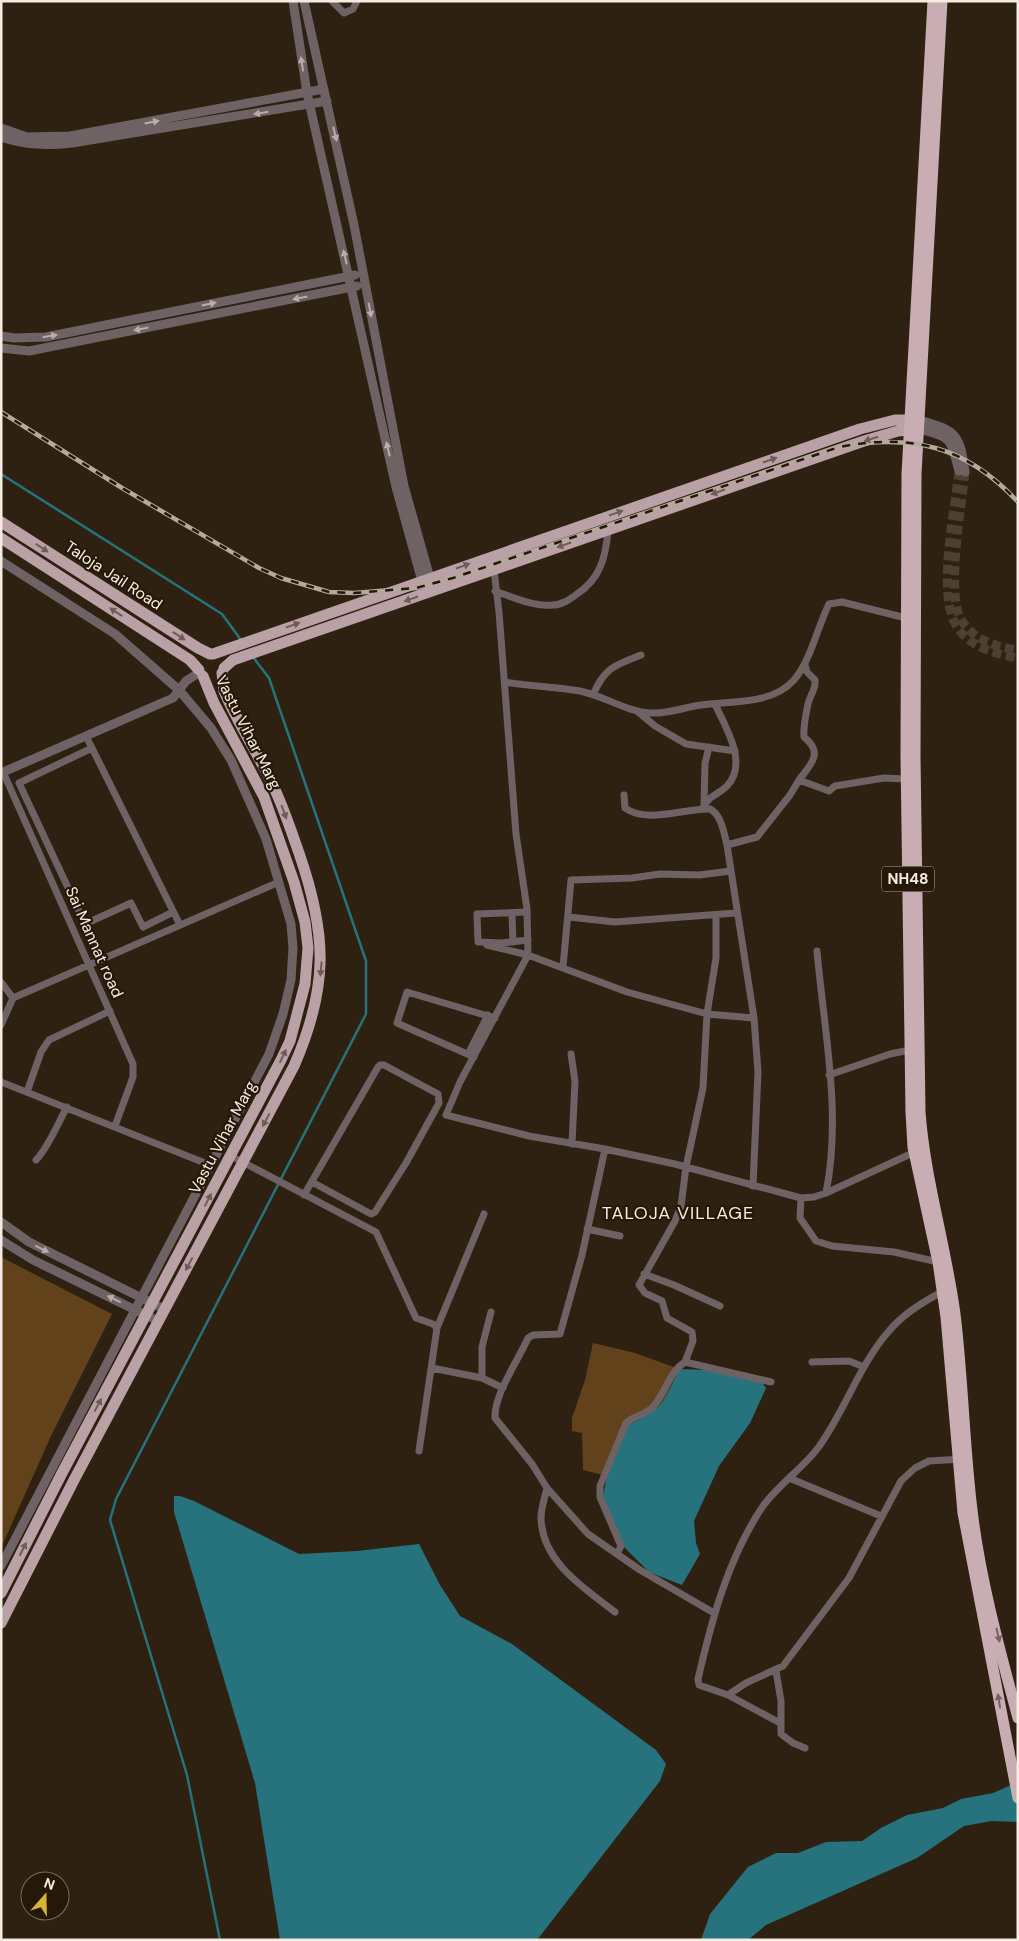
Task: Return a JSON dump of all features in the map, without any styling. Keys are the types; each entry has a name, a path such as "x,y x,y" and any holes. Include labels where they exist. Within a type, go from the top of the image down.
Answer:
{"highway":[{"name":"NH48","path":"933,1 933,84"},
{"name":"NH48","path":"942,1 933,84 914,425 906,618 906,779 911,1112 947,1290 963,1459 972,1512 1018,1718"},
{"name":"NH48","path":"914,425 916,474 915,756 919,1151 938,1262 947,1290"},
{"name":"NH48","path":"963,1459 964,1521 1018,1798"}],"main road":[{"path":"895,420 914,425 233,660 212,679 200,673 202,658 243,642 860,428 895,420"},
{"name":"Taloja Jail Road","path":"1,522 198,648 212,654"},
{"name":"Taloja Jail Road","path":"1,538 190,660 200,673"},
{"path":"1,1622 303,1046 319,986 321,947 316,909 287,818 270,779 224,691 221,659 212,654"},
{"name":"Vastu Vihar Marg","path":"1,1592 290,1041 305,984 308,948 304,917 294,882 269,810 200,673"}],"street":[{"path":"293,1 307,93 396,486 426,580"},
{"path":"304,1 363,274 404,486 426,580"},
{"path":"332,1 344,12 353,9 357,1"},
{"path":"1,128 27,137 70,136 324,89"},
{"path":"1,137 24,144 47,146 326,101"},
{"path":"1,336 14,338 46,337 363,274"},
{"path":"1,348 29,351 365,284"},
{"path":"914,425 950,430 958,438 962,447 962,472"},
{"path":"495,591 551,606 565,602 588,587 597,575 607,551 608,530"},
{"path":"490,557 494,570 516,834 528,912 528,955 471,1056 446,1115 529,1136 605,1149 686,1167 801,1198 814,1197 826,1193 919,1151"},
{"path":"1,561 114,634 179,690 211,728 231,760 266,839 289,915 293,948 289,995 268,1054 1,1566"},
{"path":"504,682 593,695 637,711 654,714 759,699 785,688 805,665 817,628 829,604 842,602 906,618"},
{"path":"593,695 599,678 612,665 641,655"},
{"path":"727,845 757,837 786,802 799,780 812,764 816,750 813,744 804,737 803,728 808,704 816,688 815,680 807,672 805,665"},
{"path":"2,773 173,698 190,677 200,673"},
{"path":"703,807 710,796 726,786 735,774 735,751 715,704"},
{"path":"637,711 655,726 686,744 735,751"},
{"path":"86,736 180,925"},
{"path":"703,807 705,763 709,747"},
{"path":"92,748 19,783 85,924 131,903 142,926 173,912"},
{"name":"Sai Mannat road","path":"2,773 110,1010 134,1072 115,1126"},
{"path":"799,780 829,791 835,786 884,778 906,779"},
{"path":"624,794 625,808 632,813 654,814 703,807 714,811 721,825 727,845 736,913 754,1018 758,1072 753,1186"},
{"path":"563,967 571,880 632,878 660,874 699,875 731,871"},
{"path":"1,1025 12,998 279,882"},
{"path":"528,912 477,914 478,942 528,940"},
{"path":"569,917 615,922 656,917 716,916 736,913"},
{"path":"512,914 513,942"},
{"path":"685,1362 692,1341 692,1332 667,1318 662,1301 645,1293 639,1285 676,1221 681,1206 686,1167 703,1088 707,1014 716,958 716,916"},
{"path":"487,945 528,955 627,992 707,1014 754,1018"},
{"path":"817,951 828,1040 833,1146 826,1193"},
{"path":"1,982 12,998"},
{"path":"471,1056 397,1023 406,992 492,1017"},
{"path":"27,1092 41,1052 48,1040 110,1010"},
{"path":"830,1075 890,1054 910,1050"},
{"path":"571,1054 574,1081 572,1144"},
{"path":"304,1196 312,1182 380,1065 384,1064 438,1094 438,1103 406,1163 375,1212 371,1214 312,1182"},
{"path":"1,1082 210,1165"},
{"path":"36,1160 44,1152 67,1108"},
{"path":"605,1149 588,1229 560,1334 533,1334 528,1338 494,1409 494,1418 532,1464 547,1488 588,1534 640,1570 714,1613"},
{"path":"231,1156 304,1196 376,1232 416,1318 433,1324 438,1328"},
{"path":"801,1198 800,1218 816,1241 832,1246 894,1252 938,1262"},
{"path":"419,1451 438,1328 484,1214"},
{"path":"1,1222 30,1242 164,1309"},
{"path":"588,1229 620,1236"},
{"path":"1,1240 28,1257 158,1321"},
{"path":"644,1274 674,1285 720,1306"},
{"path":"780,1723 728,1696 700,1685 698,1682 714,1613 741,1544 764,1505 818,1449 864,1367 888,1331 902,1318 947,1290"},
{"path":"482,1378 482,1347 491,1312"},
{"path":"812,1362 849,1361 864,1367"},
{"path":"617,1554 621,1546 600,1497 603,1475 626,1423 651,1408 676,1367 685,1362 771,1382"},
{"path":"432,1368 482,1378 503,1388"},
{"path":"728,1696 752,1680 776,1671 782,1666 849,1578 901,1481 915,1468 929,1460 963,1459"},
{"path":"789,1478 881,1516"},
{"path":"547,1488 541,1516 542,1531 550,1554 566,1572 615,1612"},
{"path":"776,1671 780,1701 781,1734 793,1743 805,1748"}],"shaded area":[{"path":"1,1257 112,1314 51,1436 1,1548"},
{"path":"593,1343 635,1353 679,1369 665,1398 655,1410 627,1426 607,1476 583,1470 582,1433 572,1431 572,1418 585,1380"}],"water":[{"path":"679,1369 706,1370 761,1381 766,1388 750,1423 719,1466 694,1521 696,1543 700,1554 682,1585 649,1572 623,1546 603,1496 607,1476 627,1426 655,1410 665,1398"},
{"path":"174,1496 194,1501 299,1554 357,1551 419,1544 440,1585 460,1616 512,1644 656,1750 666,1764 660,1781 537,1940 280,1940 255,1783 174,1512"},
{"path":"1018,1782 1018,1822 992,1821 964,1826 917,1858 766,1925 748,1940 701,1940 710,1914 748,1867 776,1853 798,1853 826,1842 862,1841 881,1828 907,1815 943,1808 961,1799 993,1793"}],"waterway":[{"path":"1,474 222,614 241,640"},
{"path":"220,1940 187,1775 110,1520 116,1499 366,1014 366,961 269,678 253,657"}],"tunnel":[{"path":"959,471 947,569 949,606 959,629 972,642 990,651 1018,658"},
{"path":"965,472 956,549 955,592 957,609 967,628 979,638 994,645 1018,650"}],"railway":[{"path":"1,412 122,488 259,568 281,578 329,592 354,593 416,588 453,578 839,447 866,443 914,443 958,456 998,483 1018,502"}],"district":[{"name":"TALOJA VILLAGE","path":"678,1213"}]}
